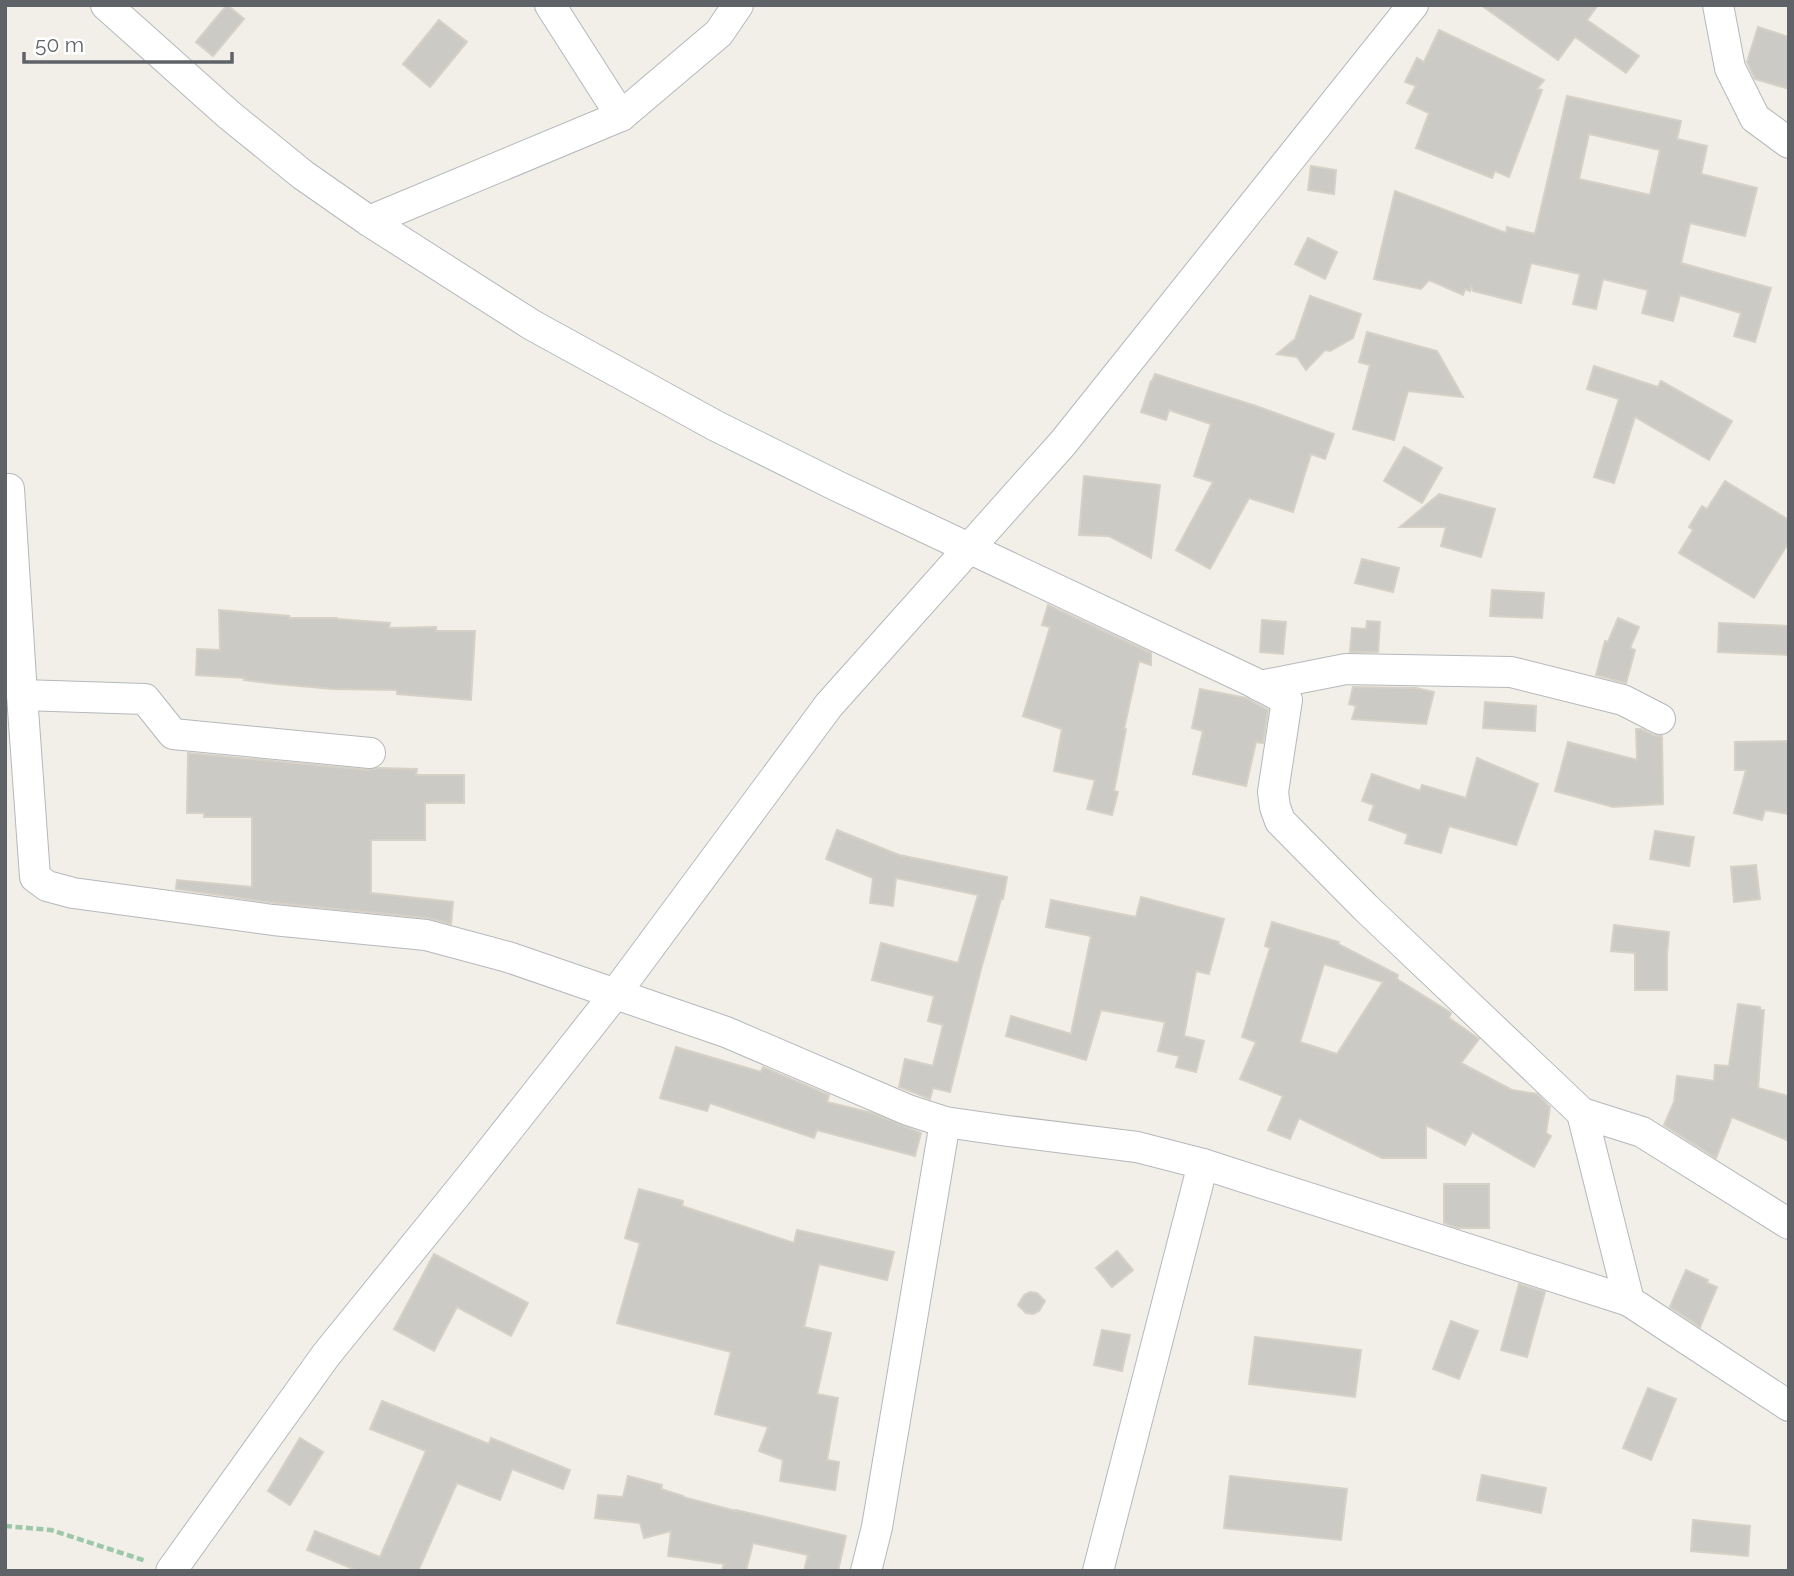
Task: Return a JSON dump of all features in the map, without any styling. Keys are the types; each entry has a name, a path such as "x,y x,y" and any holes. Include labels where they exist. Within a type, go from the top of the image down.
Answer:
{"street":[{"path":"106,5 228,114 303,175 369,221 533,325 704,420 1287,701 1273,792 1280,821 1366,908 1582,1113 1642,1132 1789,1224"},
{"path":"550,5 621,116"},
{"path":"369,221 621,116 719,33 738,5"},
{"path":"172,1570 326,1355 615,994 829,705 1063,443 1413,5"},
{"path":"1718,5 1730,68 1755,118 1789,144"},
{"path":"5,489 9,489 36,877 47,886 73,893 273,920 426,935 508,957 726,1031 908,1110 945,1122 1137,1147 1203,1164 1629,1301 1789,1406"},
{"path":"1260,686 1346,669 1511,673 1623,700 1660,719"},
{"path":"22,695 145,699 173,734 370,753"},
{"path":"1582,1113 1629,1301"},
{"path":"866,1571 877,1527 945,1122"},
{"path":"1098,1571 1203,1164"}],"path":[{"path":"5,1526 51,1530 172,1570"}],"building":[{"path":"227,5 244,19 213,56 196,42"},
{"path":"1481,5 1598,5 1587,20 1639,56 1626,73 1575,37 1558,60"},
{"path":"439,20 467,42 430,87 403,64"},
{"path":"1758,27 1789,37 1789,89 1755,79 1747,62"},
{"path":"1439,30 1544,80 1537,89 1542,90 1509,177 1495,171 1492,178 1416,148 1429,113 1407,103 1416,86 1405,82 1417,58 1424,62"},
{"path":"1567,96 1681,121 1677,139 1707,146 1701,174 1757,188 1745,236 1690,223 1681,263 1771,288 1755,342 1734,336 1741,313 1680,295 1673,321 1642,313 1648,290 1603,279 1596,309 1573,304 1580,274 1531,263 1521,303 1473,291 1471,285 1470,291 1465,289 1463,295 1429,280 1421,289 1374,279 1395,191 1506,233 1507,227 1535,234","holes":["1589,134 1660,150 1650,195 1579,179"]},
{"path":"1311,166 1336,170 1334,194 1308,190"},
{"path":"1308,238 1337,252 1325,279 1295,264"},
{"path":"1310,296 1361,314 1353,338 1330,351 1325,350 1306,370 1297,357 1277,354 1295,339"},
{"path":"1367,332 1437,351 1463,397 1408,391 1394,440 1353,429 1370,365 1359,362"},
{"path":"1594,366 1658,387 1661,381 1732,421 1709,460 1635,417 1614,483 1594,477 1619,399 1587,389"},
{"path":"1155,374 1334,434 1325,459 1311,454 1293,512 1249,498 1210,569 1176,550 1213,482 1194,476 1211,424 1169,410 1166,420 1141,412"},
{"path":"1404,447 1442,468 1422,503 1384,481"},
{"path":"1084,476 1160,485 1151,558 1109,536 1079,535"},
{"path":"1725,481 1789,520 1789,542 1754,598 1679,553 1693,530 1689,527 1702,506 1707,509"},
{"path":"1439,494 1495,509 1481,557 1441,546 1446,527 1400,527"},
{"path":"1362,559 1399,568 1393,592 1355,583"},
{"path":"1492,590 1544,593 1542,618 1490,616"},
{"path":"1048,605 1151,653 1151,665 1139,661 1124,729 1114,791 1118,792 1112,815 1087,809 1095,780 1054,771 1062,729 1023,716 1050,627 1042,625"},
{"path":"219,610 289,618 337,618 390,623 389,628 436,627 436,631 475,631 471,700 397,694 397,690 333,689 196,675 197,649 220,650"},
{"path":"1618,618 1639,627 1630,648 1635,650 1626,683 1596,675 1605,641 1608,642"},
{"path":"1262,620 1286,622 1283,654 1260,652"},
{"path":"1367,621 1380,622 1378,652 1350,652 1352,628 1366,629"},
{"path":"1719,623 1789,626 1789,655 1718,652"},
{"path":"1353,687 1416,688 1434,692 1426,724 1352,719 1356,706 1349,704"},
{"path":"1200,689 1246,698 1268,710 1263,743 1256,742 1246,786 1193,774 1203,731 1192,728"},
{"path":"1485,702 1536,706 1535,731 1483,728"},
{"path":"1636,729 1662,736 1663,804 1613,807 1555,791 1568,742 1637,760"},
{"path":"1789,741 1789,814 1765,810 1762,820 1734,813 1746,770 1735,770 1735,742"},
{"path":"188,753 368,770 417,769 416,775 464,775 464,803 425,803 425,840 371,840 371,893 453,902 451,924 428,918 275,903 176,889 177,880 252,887 252,817 204,817 204,813 187,813"},
{"path":"1477,758 1538,784 1516,845 1449,826 1441,853 1405,843 1408,834 1369,820 1374,805 1362,801 1372,774 1420,791 1422,785 1466,798"},
{"path":"837,830 899,855 1007,877 950,1092 933,1088 930,1099 899,1087 905,1059 933,1066 943,1025 928,1021 934,996 872,980 881,943 958,963 978,895 896,878 893,906 870,903 873,878 826,859"},
{"path":"1655,831 1694,837 1689,866 1650,859"},
{"path":"1756,865 1760,899 1734,902 1731,867"},
{"path":"1141,897 1224,919 1209,974 1196,971 1184,1036 1204,1041 1196,1072 1176,1067 1179,1056 1158,1051 1165,1022 1101,1010 1086,1060 1006,1036 1011,1016 1071,1034 1091,936 1046,927 1051,900 1136,917"},
{"path":"1272,922 1339,942 1338,944 1398,975 1397,979 1451,1013 1449,1018 1479,1039 1461,1063 1512,1090 1537,1094 1550,1107 1546,1133 1551,1136 1534,1167 1472,1132 1465,1145 1426,1125 1426,1158 1382,1158 1299,1118 1290,1139 1268,1130 1283,1096 1240,1079 1256,1042 1242,1037 1270,948 1265,946","holes":["1324,964 1383,982 1337,1054 1300,1042"]},
{"path":"1614,925 1669,932 1667,990 1635,990 1635,953 1611,951"},
{"path":"1738,1004 1764,1010 1758,1088 1789,1096 1789,1141 1732,1117 1716,1158 1664,1125 1674,1102 1677,1076 1714,1081 1715,1065 1729,1066"},
{"path":"676,1047 761,1072 763,1067 829,1095 827,1102 872,1113 921,1133 915,1156 817,1130 814,1138 710,1103 707,1111 660,1098"},
{"path":"1444,1184 1489,1184 1489,1228 1458,1228 1444,1223"},
{"path":"639,1189 683,1201 682,1206 794,1243 797,1230 894,1252 887,1280 819,1264 804,1327 831,1333 817,1394 838,1398 827,1460 839,1462 835,1490 780,1481 783,1460 759,1451 768,1427 715,1414 731,1352 617,1323 640,1243 625,1238"},
{"path":"1117,1251 1133,1270 1112,1287 1096,1268"},
{"path":"434,1254 528,1303 511,1336 457,1307 434,1351 394,1329"},
{"path":"1686,1270 1717,1287 1700,1327 1670,1307"},
{"path":"1519,1284 1545,1292 1527,1357 1501,1350"},
{"path":"1037,1293 1045,1301 1039,1311 1033,1314 1026,1313 1018,1305 1024,1295"},
{"path":"1451,1321 1478,1331 1459,1379 1433,1369"},
{"path":"1102,1330 1130,1335 1122,1371 1094,1365"},
{"path":"1255,1337 1361,1350 1355,1397 1249,1384"},
{"path":"1648,1388 1676,1399 1651,1460 1623,1448"},
{"path":"382,1401 489,1444 491,1438 570,1470 563,1489 512,1469 500,1500 457,1483 418,1571 358,1571 307,1550 315,1531 380,1557 426,1451 370,1429"},
{"path":"300,1438 323,1452 290,1505 268,1491"},
{"path":"1482,1475 1546,1488 1541,1513 1477,1500"},
{"path":"628,1476 662,1485 661,1489 683,1497 846,1536 838,1571 804,1571 808,1555 753,1543 746,1571 722,1571 724,1564 668,1556 671,1531 644,1538 640,1523 595,1518 598,1495 623,1497"},
{"path":"1230,1476 1347,1489 1341,1540 1224,1528"},
{"path":"1693,1520 1750,1526 1748,1556 1691,1551"}]}
